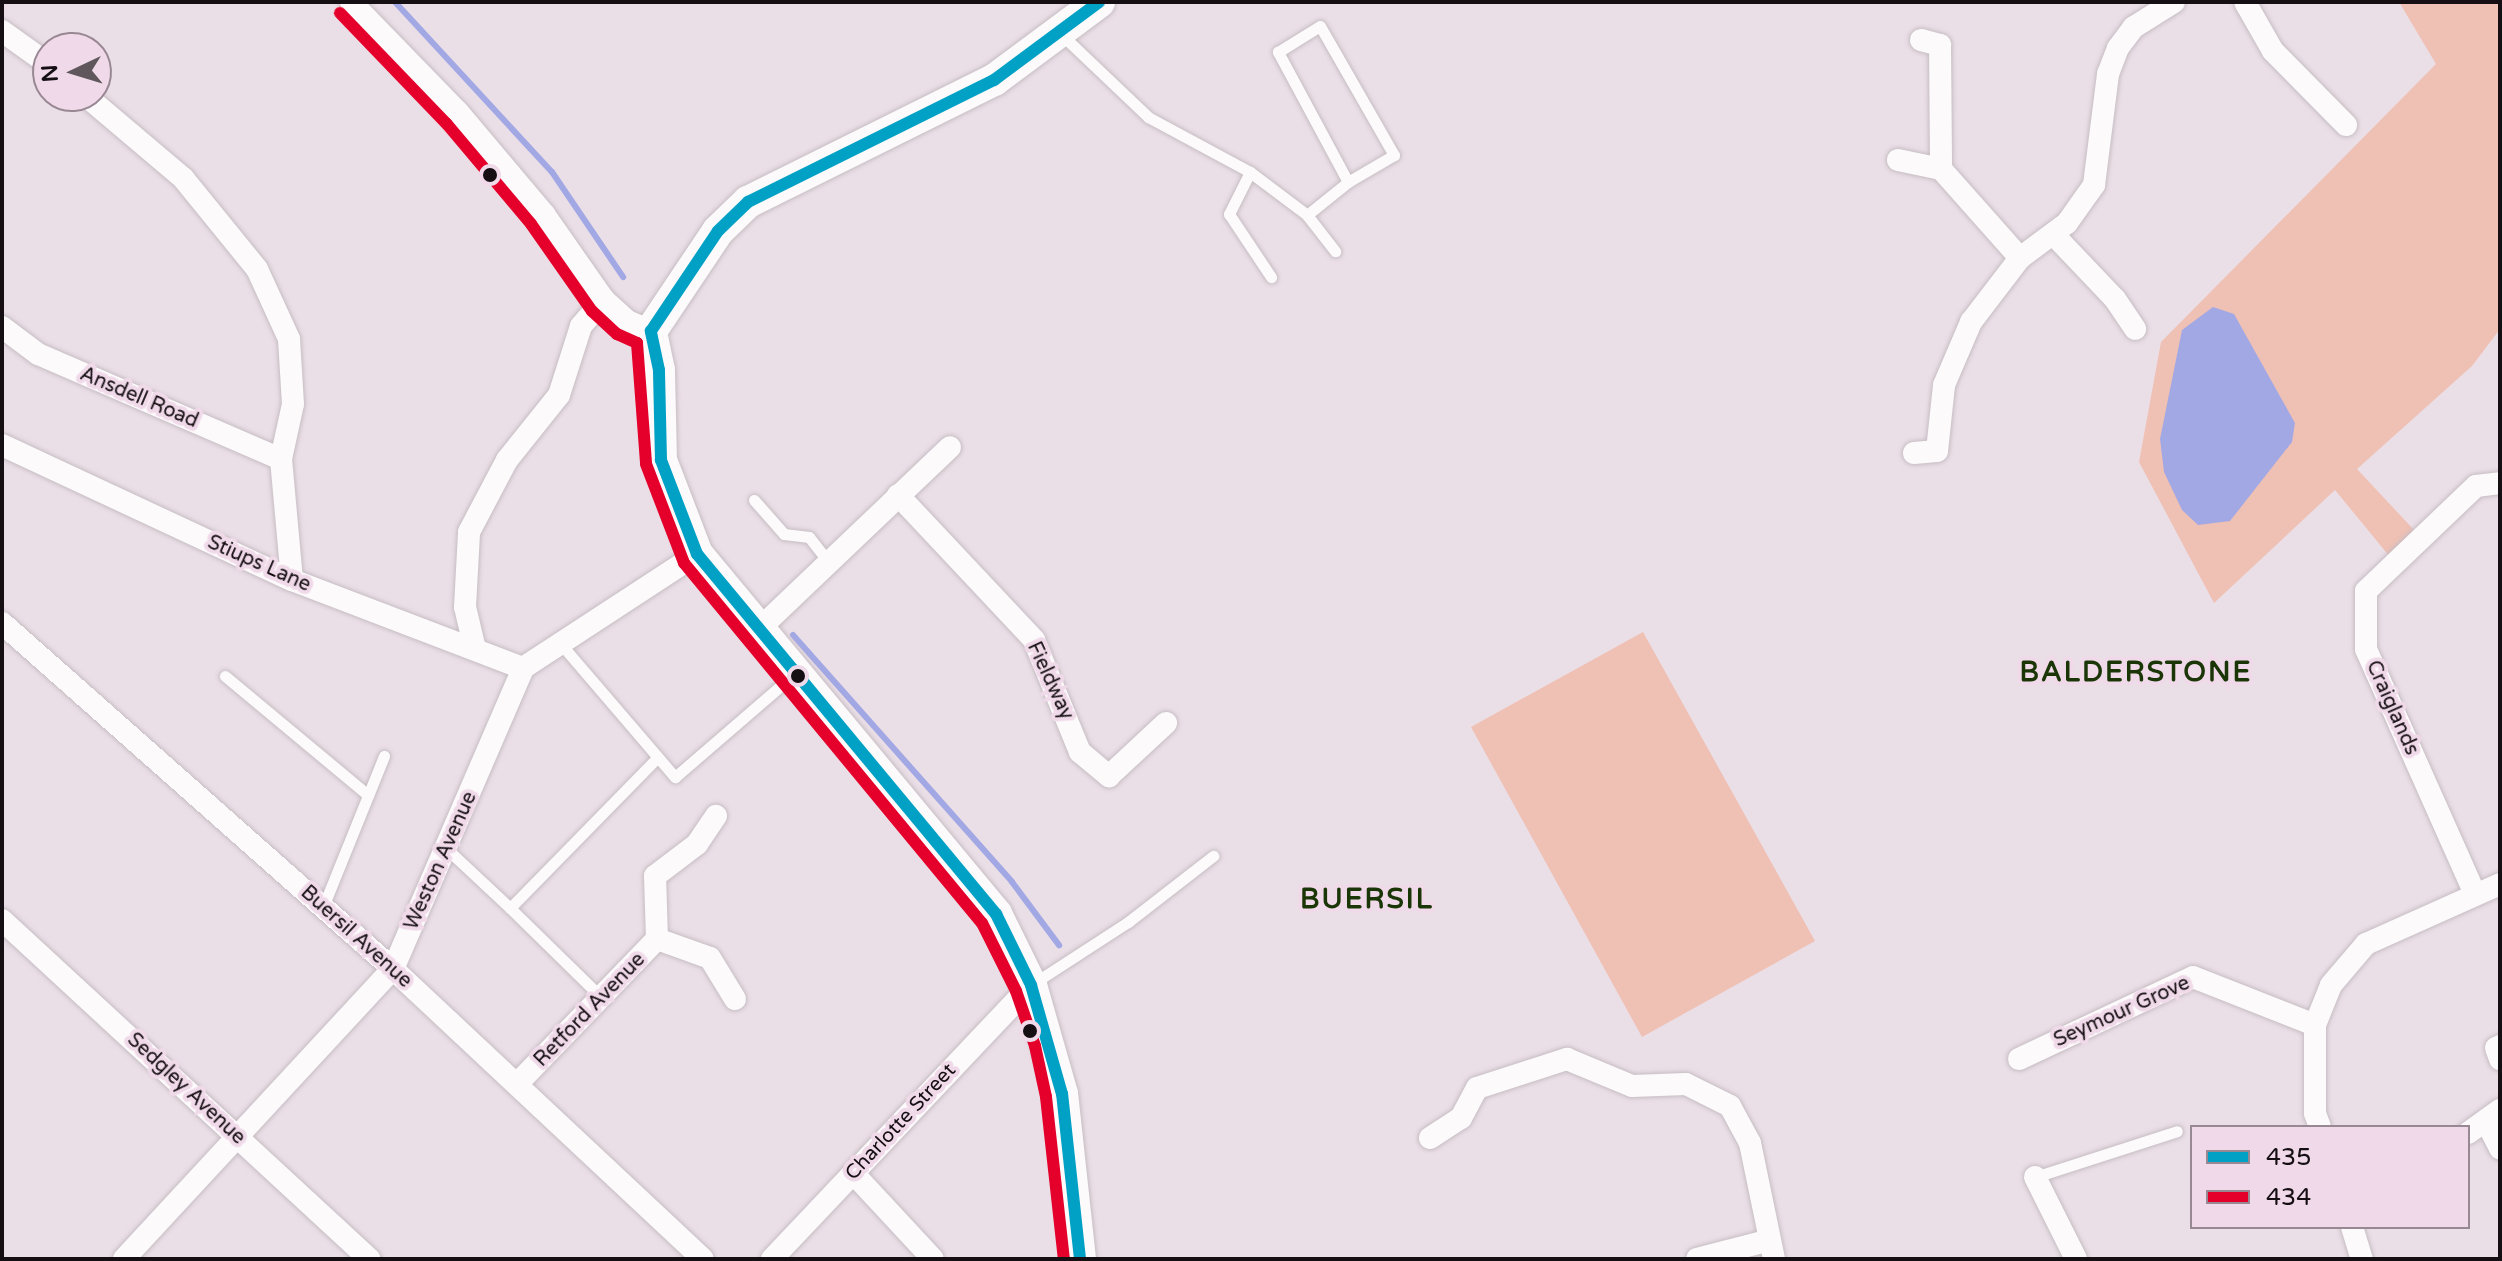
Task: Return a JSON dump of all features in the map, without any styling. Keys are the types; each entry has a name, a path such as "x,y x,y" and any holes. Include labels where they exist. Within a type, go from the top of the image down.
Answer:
{"main road":[{"path":"1080,1259 1062,1094 1031,985 996,914 697,554 661,460 659,370 651,331 718,231 748,202 994,80 1099,2"}],"street":[{"path":"351,2 479,136 544,214 604,300 627,321 651,331"},
{"path":"1914,453 1937,451 1944,385 1971,322 2020,258 2054,235 2094,185 2108,74 2118,48 2134,27 2174,2"},
{"path":"2245,2 2273,51 2346,125"},
{"path":"2,31 32,53"},
{"path":"1938,42 1941,169"},
{"path":"105,112 183,178 257,269 289,339 293,404 281,459 292,580"},
{"path":"1898,160 1941,169 2020,258"},
{"path":"2054,235 2115,299 2135,329"},
{"path":"475,649 465,607 469,532 507,460 559,395 581,326 604,300"},
{"name":"Ansdell Road","path":"2,327 38,354 281,459"},
{"name":"Stiups Lane","path":"2,445 292,580 523,668"},
{"path":"758,630 950,447"},
{"name":"Craiglands","path":"2475,894 2366,649 2366,591 2476,486 2500,483"},
{"name":"Fieldway","path":"898,495 1034,640 1080,752 1109,776 1166,723"},
{"path":"523,668 697,554"},
{"name":"Buersil Avenue","path":"2,623 393,969 703,1259"},
{"name":"Weston Avenue","path":"124,1259 393,969 448,850 523,668"},
{"name":"Retford Avenue","path":"517,1084 603,999 657,939 655,876 697,844 716,816"},
{"path":"2319,1125 2315,1113 2315,1025 2331,985 2366,944 2500,884"},
{"name":"Sedgley Avenue","path":"2,920 369,1259"},
{"path":"657,939 710,958 735,999"},
{"name":"Seymour Grove","path":"2019,1059 2193,977 2315,1025"},
{"name":"Charlotte Street","path":"772,1259 1031,985"},
{"path":"2500,1046 2496,1048 2500,1059"},
{"path":"1430,1138 1461,1118 1477,1088 1567,1059 1632,1086 1686,1084 1730,1106 1750,1143 1772,1250 1697,1259"},
{"path":"2485,1121 2500,1149"},
{"path":"853,1173 933,1259"},
{"path":"2035,1177 2076,1259"},
{"path":"2353,1229 2362,1259"}],"lane":[{"path":"1307,215 1348,182 1394,155 1320,26 1278,52 1348,182"},
{"path":"1059,31 1148,117 1250,172 1307,215 1335,251"},
{"path":"1250,172 1229,214 1271,277"},
{"path":"754,500 784,534 809,537 828,561"},
{"path":"560,643 675,777 795,673"},
{"path":"225,676 368,795"},
{"path":"323,908 384,756"},
{"path":"510,908 658,757"},
{"path":"448,850 603,999"},
{"path":"1031,985 1128,922 1213,856"},
{"path":"2035,1177 2177,1131"}],"shaded area":[{"path":"2399,2 2500,3 2500,329 2472,366 2357,469 2415,531 2390,557 2335,490 2214,603 2139,462 2161,342 2436,64"},
{"path":"1643,632 1815,941 1642,1037 1471,727"}],"water":[{"path":"2213,307 2234,314 2295,423 2292,442 2230,521 2198,525 2182,510 2164,472 2160,439 2182,330"}],"waterway":[{"path":"395,2 552,172 623,277"},
{"path":"793,635 1012,882 1059,945"}],"transit line":[{"name":"435","path":"1080,1259 1062,1094 1031,985 996,914 697,554 661,460 659,370 651,331 718,231 748,202 994,80 1099,2"},
{"name":"434","path":"340,13 446,123 531,224 592,311 617,334 637,343 646,464 684,563 982,923 1016,991 1035,1046 1046,1097 1064,1259"}],"district":[{"name":"BALDERSTONE","path":"2136,672"},
{"name":"BUERSIL","path":"1367,899"}]}
